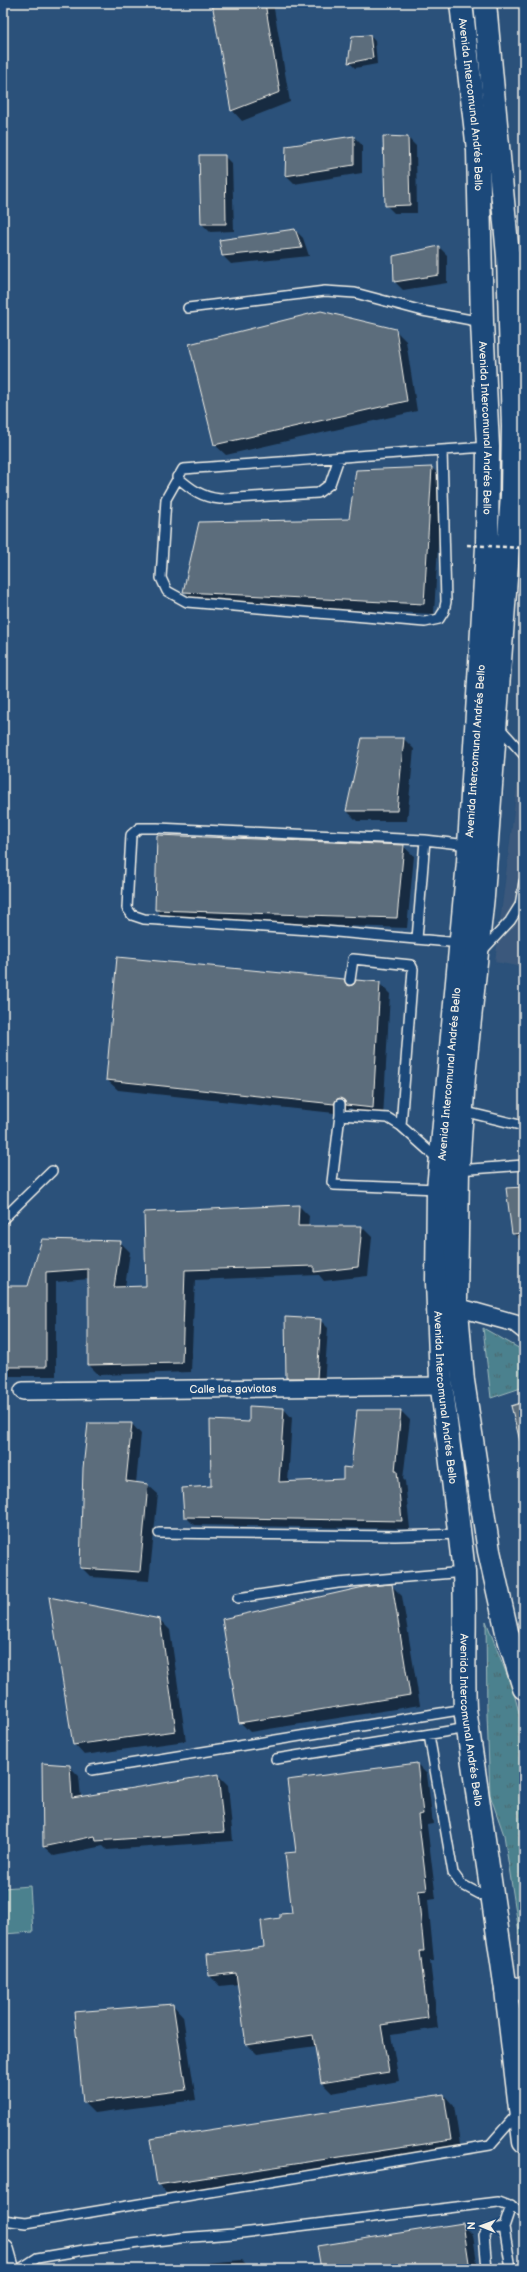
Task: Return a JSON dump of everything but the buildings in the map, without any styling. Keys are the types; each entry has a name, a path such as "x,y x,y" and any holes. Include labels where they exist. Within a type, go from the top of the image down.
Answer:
{"main road":[{"name":"Avenida Intercomunal Andrés Bello","path":"461,3 478,150 482,322 488,446 487,562 468,845 469,950 462,1112 450,1166 438,1189 437,1290 442,1386 464,1572 466,1602 463,1672 466,1718 493,1900 512,1993 520,2110 524,2142"},
{"name":"Avenida Intercomunal Andrés Bello","path":"485,3 516,256 519,422 518,496 496,723 469,950 450,1166 457,1307 463,1381 489,1551 506,1625 524,1688"},
{"path":"3,2250 8,2269"}],"street":[{"path":"457,1307 515,1323 524,1330"},
{"name":"Calle las gaviotas","path":"24,1391 442,1386"}],"lane":[{"path":"188,308 325,291 355,293 423,311 482,322"},
{"path":"442,450 446,602 444,611 439,619 425,622 187,602 167,591 161,578 166,499 177,477 183,469 488,446"},
{"path":"177,477 194,492 205,497 220,499 318,493 330,484 339,458"},
{"path":"496,723 524,755"},
{"path":"468,845 425,840 139,828 131,835 127,908 132,915 144,919 417,939 469,950 510,921 520,905 524,882"},
{"path":"417,939 425,840"},
{"path":"350,980 353,959 411,965 413,969 401,1126"},
{"path":"340,1104 332,1182 334,1185 438,1189"},
{"path":"462,1112 524,1126"},
{"path":"340,1115 388,1118 401,1126 450,1166 524,1165"},
{"path":"3,1219 52,1171"},
{"path":"159,1533 394,1536 460,1534"},
{"path":"238,1598 338,1584 464,1572"},
{"path":"276,1759 430,1734 466,1718"},
{"path":"92,1770 466,1718"},
{"path":"430,1734 453,1873 461,1884 493,1900"},
{"path":"512,1993 524,2023"},
{"path":"3,2220 26,2223 490,2145 520,2110"},
{"path":"20,2269 37,2258 84,2250 278,2229 498,2202 524,2212"},
{"path":"510,2206 504,2227 511,2269"},
{"path":"487,2269 484,2235 488,2230 504,2227"}],"path":[{"path":"467,545 524,548"}],"shaded area":[{"path":"524,731 524,967 495,962"}],"green space":[{"path":"483,1328 524,1351 524,1387 491,1398"},
{"path":"486,1621 514,1693 524,1732 524,1964 504,1835 490,1795"},
{"path":"30,1886 33,1932 3,1934 3,1888"}]}
